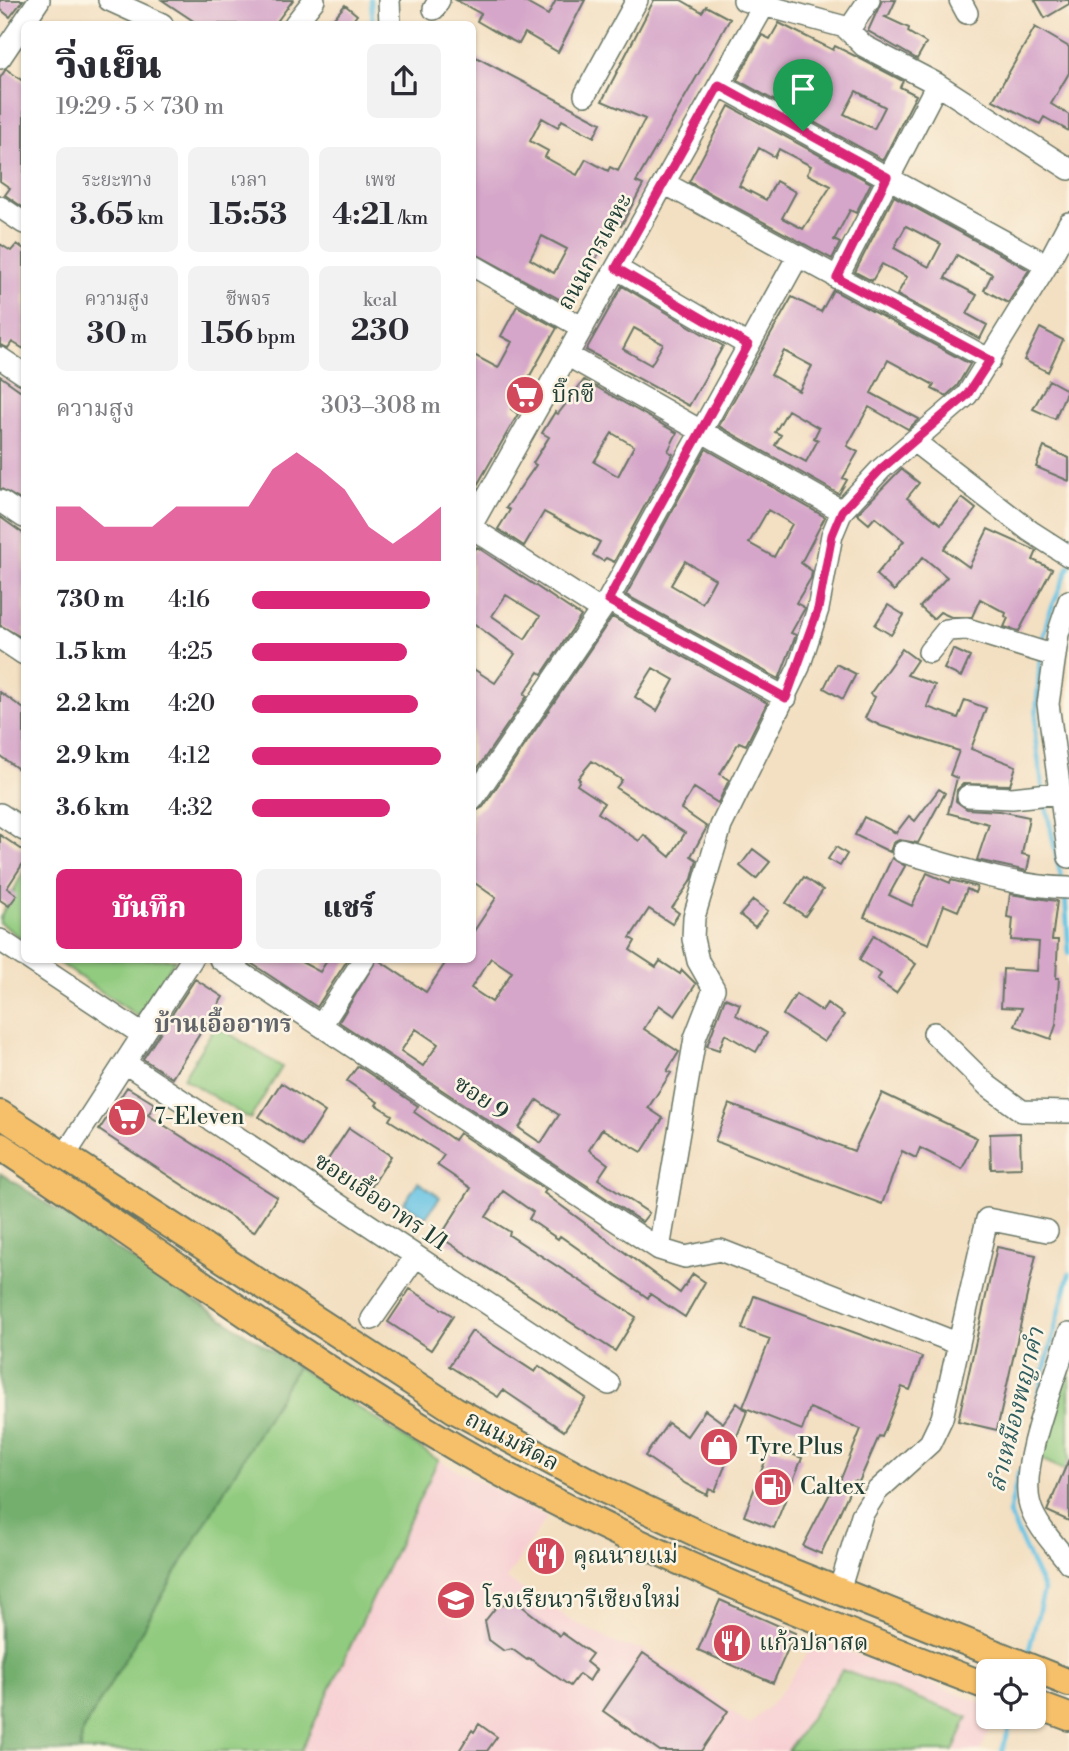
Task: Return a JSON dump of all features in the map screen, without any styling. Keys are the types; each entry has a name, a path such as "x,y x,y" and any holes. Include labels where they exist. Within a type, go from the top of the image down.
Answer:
{"main road":[{"name":"ถนนมหิดล","path":"0,1114 454,1410 605,1490 709,1539 1059,1679"},
{"name":"ถนนมหิดล","path":"0,1146 268,1329 461,1450 615,1530 736,1587 976,1682"},
{"path":"1046,1708 1069,1717"}],"street":[{"path":"25,21 39,0"},
{"path":"108,0 155,21"},
{"path":"297,21 314,0"},
{"path":"389,0 390,21"},
{"path":"584,95 637,0"},
{"path":"845,27 852,25 869,0"},
{"path":"754,3 845,27 864,46 937,84 1069,169"},
{"name":"ถนนการเคหะ","path":"476,519 719,85 754,3"},
{"path":"0,58 21,27"},
{"path":"837,278 937,84"},
{"path":"719,85 1047,265"},
{"path":"664,184 990,360"},
{"path":"0,207 21,221"},
{"path":"659,1249 695,1038 714,989 698,961 693,939 694,917 721,826 786,698 818,609 832,535 842,511 881,469 967,395 1047,265 1069,223"},
{"path":"476,794 604,605 798,256"},
{"path":"476,267 583,328"},
{"path":"616,268 748,345"},
{"path":"567,355 842,511"},
{"path":"0,358 21,372"},
{"path":"915,442 1066,554"},
{"path":"0,500 21,515"},
{"path":"476,528 604,605 786,698"},
{"path":"1069,601 1058,634 1042,654 1054,794 1069,857"},
{"path":"929,652 947,630 967,629 1042,654"},
{"path":"0,638 21,652"},
{"path":"968,796 1054,794"},
{"path":"0,814 21,828"},
{"path":"903,852 1002,880 1063,888"},
{"path":"3,941 21,954"},
{"path":"35,963 143,1035"},
{"path":"65,1155 189,963"},
{"name":"ซอย 9","path":"226,963 659,1249 685,1256 720,1250 959,1344"},
{"path":"322,1024 361,963"},
{"path":"934,1033 996,1092 1022,1111 1069,1112"},
{"name":"ซอยเอื้ออาทร 1/1","path":"125,1063 609,1384"},
{"path":"839,1591 862,1515 869,1503 877,1491 930,1443 942,1418 987,1219 1047,1231"},
{"path":"372,1319 416,1256"},
{"path":"1069,1334 1045,1404 1028,1487 1030,1505 1036,1518 1069,1563"}],"shaded area":[{"name":"โรงเรียนวารีเชียงใหม่","path":"438,1460 547,1517 506,1579 574,1622 620,1645 642,1649 713,1696 749,1725 776,1699 817,1640 976,1701 976,1729 989,1729 981,1751 301,1751"}],"green space":[{"path":"21,876 21,938 0,923"},
{"path":"59,963 172,963 138,1016"},
{"path":"216,1025 282,1067 250,1119 183,1078"},
{"path":"0,1173 297,1367 82,1732 80,1751 0,1751"},
{"path":"1069,1366 1069,1472 1038,1458"},
{"path":"297,1367 438,1460 301,1751 81,1751 82,1732"},
{"path":"842,1670 968,1717 953,1751 788,1751"}],"water":[{"path":"418,1182 440,1197 426,1217 404,1203"}],"building":[{"path":"0,0 23,0 10,17 0,9"},
{"path":"162,0 293,0 277,21 194,21"},
{"path":"456,0 521,0 548,15 556,0 585,0 558,52 525,33 519,44 501,35 477,21 481,14"},
{"path":"654,0 681,0 702,12 706,6 730,19 636,182 643,185 621,226 616,223 570,305 476,254 476,57 601,123 594,137 562,120 558,127 542,118 530,141 548,151 545,157 577,175 586,159 608,171 610,167 618,171 645,119 602,101","holes":["542,236 567,249 554,273 530,259"]},
{"path":"882,0 896,0 889,15 885,17 909,28 908,32 926,43 917,59 868,31"},
{"path":"1035,0 1069,0 1069,4 1045,18"},
{"path":"345,5 357,15 352,21 332,21"},
{"path":"779,23 833,50 835,46 903,81 900,87 916,95 883,160 737,80 762,35 770,39","holes":["856,91 885,107 874,129 844,114"]},
{"path":"1035,27 1069,47 1069,73 1051,104 1069,115 1069,131 1044,117 1040,124 993,100"},
{"path":"6,69 21,80 21,206 5,195 10,188 0,181 0,78"},
{"path":"729,106 871,183 856,213 850,210 834,240 840,243 832,259 689,182","holes":["759,148 775,157 779,149 811,166 807,174 831,186 803,229 782,218 796,192 776,181 766,200 739,186"]},
{"path":"894,196 1029,270 1008,303 984,290 992,274 957,255 945,278 977,295 967,314 987,325 980,339 897,295 907,277 882,264 872,281 855,272","holes":["906,226 941,244 929,267 894,248"]},
{"path":"0,244 11,251 17,244 21,247 21,347 12,342 8,348 0,345"},
{"path":"622,286 723,346 689,406 586,350","holes":["634,328 663,344 651,365 623,349"]},
{"path":"833,290 970,364 957,386 946,396 932,389 934,385 888,360 871,393 919,419 908,429 869,407 847,446 858,452 843,478 847,480 839,494 719,426 792,297 821,312","holes":["784,351 812,366 799,391 771,375","788,410 819,428 814,438 818,440 806,462 775,445 781,435 775,432"]},
{"path":"517,306 557,328 511,409 518,414 476,487 476,356 498,368 512,342 501,336"},
{"path":"1040,328 1063,340 1048,372 1024,360"},
{"path":"0,376 21,391 21,500 0,488"},
{"path":"584,380 677,433 668,451 673,454 614,562 606,558 603,561 593,555 600,542 544,512 524,546 498,529 510,510 506,508 536,465 533,463 549,437 542,433 555,412 558,414","holes":["612,433 634,446 618,476 594,462"]},
{"path":"1049,380 1067,390 1055,419 1033,409"},
{"path":"1044,447 1069,458 1069,481 1036,467"},
{"path":"706,449 825,517 801,563 812,571 811,578 796,603 805,608 791,633 796,635 779,679 626,595","holes":["768,510 792,524 774,557 749,543","685,561 715,579 702,603 671,585"]},
{"path":"901,469 919,483 907,498 941,524 962,498 976,509 944,549 969,567 988,529 1037,551 1033,560 1052,569 1019,631 1004,627 1008,618 1006,613 980,599 972,617 951,617 940,612 933,619 920,607 947,577 923,557 894,591 876,575 904,541 875,517 869,524 857,514"},
{"path":"0,517 21,532 21,637 0,625"},
{"path":"477,547 581,616 542,674 539,672 524,694 527,696 477,769 476,671 495,683 515,654 476,625","holes":["506,595 540,616 525,639 492,616"]},
{"path":"888,605 904,615 891,635 875,625"},
{"path":"612,617 767,703 746,745 739,742 720,774 729,780 718,803 694,788 681,809 707,827 691,856 697,860 692,879 672,908 679,913 672,924 649,909 630,938 635,941 630,950 656,967 660,961 680,974 682,970 696,984 675,1016 659,1005 644,1029 679,1052 667,1071 671,1073 648,1108 663,1118 642,1152 602,1129 589,1150 608,1164 598,1179 649,1213 642,1222 339,1022 375,963 383,963 426,992 445,963 476,963 476,928 496,898 476,884 476,811 483,807","holes":["653,668 674,680 657,711 635,697","592,761 622,780 616,788 685,833 670,857 644,835 639,841 598,813 604,803 577,785 580,780 578,778","491,958 512,972 492,1002 471,988","416,1029 438,1044 423,1066 401,1051","537,1100 559,1115 541,1143 519,1128"]},
{"path":"902,649 917,660 907,675 935,685 927,707 958,718 965,700 986,708 971,749 1016,766 1010,785 963,784 957,790 956,801 967,809 1000,811 1029,817 1022,854 1030,856 1027,871 977,860 989,824 948,813 957,778 950,775 959,751 881,726 865,718 875,697 870,694"},
{"path":"953,649 970,657 961,677 944,669"},
{"path":"836,664 856,674 843,699 824,688"},
{"path":"0,692 21,707 21,771 0,756"},
{"path":"939,789 945,793 918,843 899,840 893,843 890,852 855,835 864,817 896,833 909,816 915,821"},
{"path":"0,835 21,849 21,867 7,888 17,895 9,906 0,900"},
{"path":"836,847 847,854 840,866 828,859"},
{"path":"753,849 770,862 756,879 740,866"},
{"path":"892,858 905,866 889,895 912,906 927,873 950,883 951,880 977,887 975,893 967,889 958,911 944,905 929,944 864,917"},
{"path":"804,877 823,890 805,916 786,903"},
{"path":"1010,894 1057,901 1052,940 1058,940 1056,978 1059,978 1056,1025 1051,1039 1015,1026 1022,1008 1001,1007 1003,969 1037,971 1039,942 1011,940 1013,918 1007,917"},
{"path":"753,900 768,911 755,927 740,915"},
{"path":"874,935 916,964 896,993 877,980 881,974 859,960"},
{"path":"251,963 303,963 320,972 326,963 345,963 317,1007"},
{"path":"195,979 223,997 172,1078 143,1059"},
{"path":"796,994 822,1011 827,1003 844,1015 824,1042 783,1015"},
{"path":"725,998 740,1004 736,1015 767,1033 756,1052 725,1034 719,1050 707,1046"},
{"path":"358,1066 418,1106 414,1112 454,1140 459,1133 546,1190 544,1193 680,1293 693,1274 705,1282 685,1317 650,1294 648,1298 560,1236 558,1239 529,1219 533,1212 503,1191 486,1217 510,1232 509,1235 636,1317 615,1351 440,1237 471,1188 437,1165 444,1155 389,1120 392,1115 376,1105 378,1102 347,1081"},
{"path":"281,1083 325,1112 303,1146 259,1117"},
{"path":"127,1087 155,1104 148,1115 277,1197 254,1232 99,1130"},
{"path":"882,1093 977,1138 962,1169 920,1148 916,1158 902,1151 882,1204 715,1141 729,1104 854,1151"},
{"path":"349,1128 391,1156 370,1189 327,1161"},
{"path":"1020,1133 1021,1168 991,1169 990,1134"},
{"path":"997,1247 1036,1255 997,1430 958,1421"},
{"path":"410,1289 453,1316 431,1350 388,1322"},
{"path":"754,1296 922,1357 910,1390 902,1387 882,1437 879,1436 859,1482 854,1481 821,1554 803,1546 837,1480 840,1481 861,1429 810,1408 802,1430 743,1407 770,1339 742,1329"},
{"path":"472,1331 535,1372 539,1366 586,1398 564,1431 503,1390 498,1397 449,1366"},
{"path":"737,1403 747,1411 715,1491 709,1489 707,1495 645,1456 668,1423 687,1436 705,1410 723,1423"},
{"name":"Caltex","path":"771,1446 802,1458 774,1528 744,1516"},
{"path":"1069,1459 1069,1521 1047,1511"},
{"path":"720,1600 795,1633 773,1683 698,1650"},
{"path":"518,1603 560,1636 562,1633 592,1654 586,1662 596,1670 589,1681 579,1674 570,1686 529,1658 527,1660 512,1649 504,1651 489,1640 485,1621 497,1606"},
{"path":"643,1653 728,1711 701,1751 660,1751 603,1711"},
{"path":"479,1724 497,1737 487,1751 459,1751 472,1730 474,1732"}],"waterway":[{"path":"371,0 373,21"},
{"name":"ลำเหมืองพญาคำ","path":"1042,644 1048,617 1069,566"},
{"name":"ลำเหมืองพญาคำ","path":"1040,656 1035,737 1043,790"},
{"name":"ลำเหมืองพญาคำ","path":"1045,802 1062,882"},
{"name":"ลำเหมืองพญาคำ","path":"1065,894 1069,953"},
{"name":"ลำเหมืองพญาคำ","path":"1038,1395 1069,1274"},
{"name":"ลำเหมืองพญาคำ","path":"1019,1471 1009,1514 1044,1590 1027,1658"},
{"name":"ลำเหมืองพญาคำ","path":"1002,1751 1009,1729"}],"place":[{"name":"บิ๊กซี","path":"525,395"},
{"name":"7-Eleven","path":"127,1117"},
{"name":"Tyre Plus","path":"719,1447"},
{"name":"Caltex","path":"773,1487"},
{"name":"คุณนายแม่","path":"546,1556"},
{"name":"โรงเรียนวารีเชียงใหม่","path":"456,1600"},
{"name":"แก้วปลาสด","path":"732,1643"}],"district":[{"name":"บ้านเอื้ออาทร","path":"223,1025"}],"route":[{"path":"719,85 803,131 887,177 837,278 990,360 967,395 881,469 842,511 832,535 818,609 786,698 608,600 748,345 616,268 719,85"}]}
